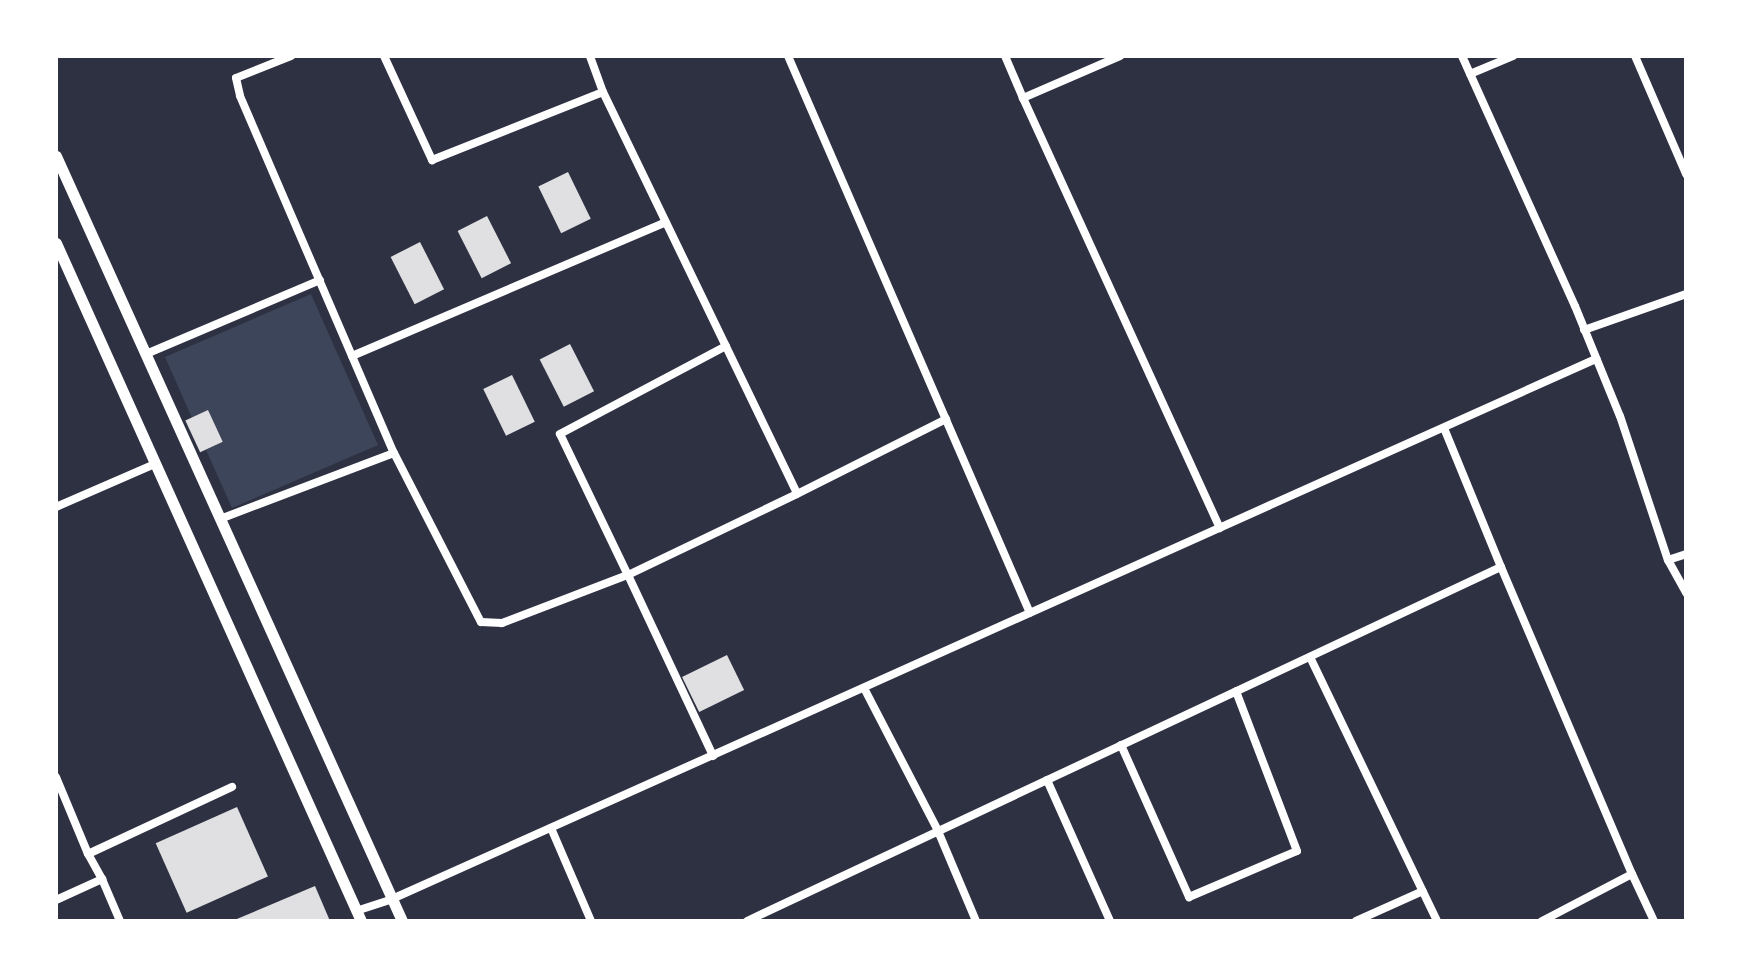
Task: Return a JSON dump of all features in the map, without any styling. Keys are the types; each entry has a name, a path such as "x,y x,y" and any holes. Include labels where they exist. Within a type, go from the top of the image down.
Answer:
{"street":[{"path":"291,56 236,78 394,453 481,622 502,623 628,575 946,419"},
{"path":"384,56 432,160 603,92"},
{"path":"590,56 603,92 797,494"},
{"path":"788,56 1030,613"},
{"path":"1005,56 1220,528"},
{"path":"1023,98 1120,56"},
{"path":"1462,56 1584,330 1668,560 1686,593"},
{"path":"1470,74 1513,56"},
{"path":"1635,56 1686,174"},
{"path":"56,156 402,921"},
{"path":"352,356 666,222"},
{"path":"56,243 358,916 1596,359"},
{"path":"146,354 320,280"},
{"path":"1584,330 1686,294"},
{"path":"713,756 560,434 726,346"},
{"path":"1444,428 1654,921"},
{"path":"220,519 394,453"},
{"path":"56,507 155,464"},
{"path":"1668,560 1686,554"},
{"path":"747,921 1501,567"},
{"path":"1310,657 1437,921"},
{"path":"864,688 938,831 976,921"},
{"path":"1121,745 1189,897 1297,851 1236,691"},
{"path":"56,777 120,921"},
{"path":"1047,780 1110,921"},
{"path":"88,854 232,787"},
{"path":"551,828 591,921"},
{"path":"1542,921 1632,874"},
{"path":"56,900 102,879"},
{"path":"1356,921 1423,891"}],"shaded area":[{"path":"311,294 378,445 232,508 206,450 223,441 208,411 192,418 165,357"}],"building":[{"path":"568,172 591,219 561,233 538,186"},
{"path":"487,216 511,263 482,278 458,231"},
{"path":"420,242 444,289 415,304 391,257"},
{"path":"570,344 594,391 564,407 540,359"},
{"path":"512,375 535,422 506,436 483,389"},
{"path":"208,410 223,442 200,452 185,421"},
{"path":"727,655 744,690 699,712 682,677"},
{"path":"237,807 268,876 187,913 156,843"},
{"path":"315,886 330,921 232,921"}]}
